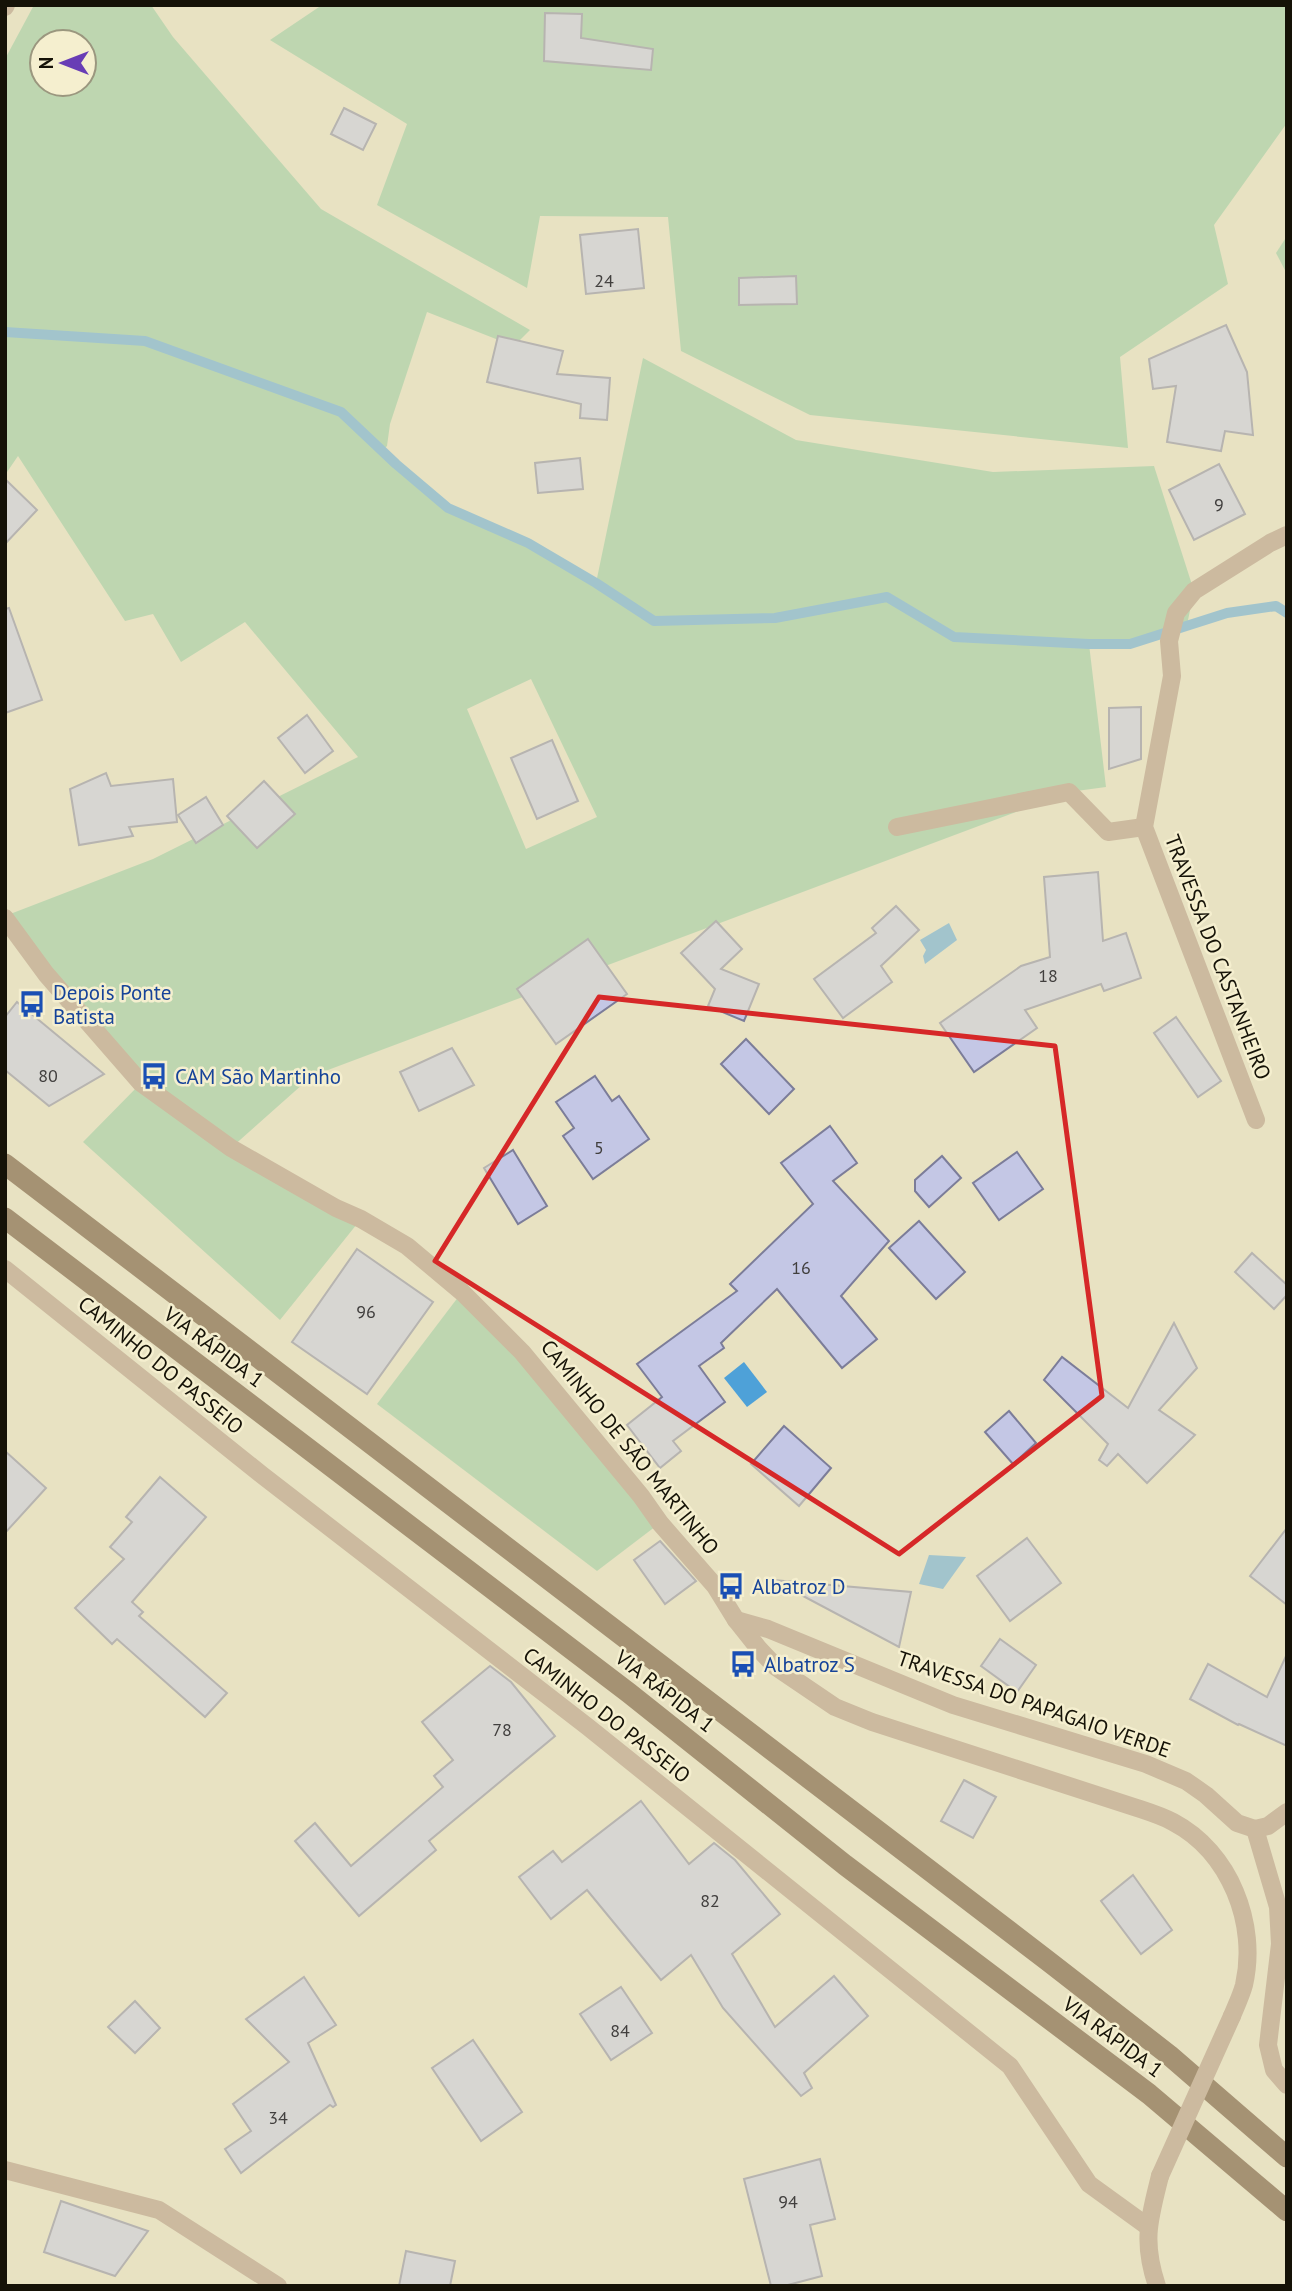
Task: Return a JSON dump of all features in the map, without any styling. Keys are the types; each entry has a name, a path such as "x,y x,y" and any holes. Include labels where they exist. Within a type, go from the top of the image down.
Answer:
{"highway":[{"name":"VIA RÁPIDA 1","path":"5,1164 1048,1961 1169,2055 1287,2157"},
{"name":"VIA RÁPIDA 1","path":"5,1218 629,1693 845,1865 1149,2094 1287,2211"}],"street":[{"name":"TRAVESSA DO CASTANHEIRO","path":"1256,1120 1144,827 1172,676 1168,641 1177,613 1194,591 1287,535"},
{"path":"897,827 1069,792 1108,832 1144,827"},
{"name":"CAMINHO DE SÃO MARTINHO","path":"5,918 46,974 141,1083 231,1148 407,1246 462,1292 522,1352 660,1523 715,1586 736,1620 776,1667 835,1707 872,1722 1174,1822 1195,1839 1227,1874 1238,1897 1246,1927 1244,1986 1160,2176 1147,2226 1149,2260 1157,2286"},
{"name":"CAMINHO DO PASSEIO","path":"5,1269 272,1484 599,1736 1010,2066 1089,2184 1147,2226"},
{"name":"TRAVESSA DO PAPAGAIO VERDE","path":"736,1620 768,1629 953,1705 1146,1765 1186,1781 1237,1823 1255,1829"},
{"path":"1287,1812 1268,1826 1255,1829 1278,1907 1280,1944 1268,2045 1274,2070 1287,2085"},
{"path":"5,2170 159,2210 278,2286"}],"highlighted area":[{"path":"599,997 1055,1046 1102,1396 899,1554 435,1261"}],"green space":[{"path":"34,5 151,5 173,37 321,209 530,330 514,346 427,312 390,424 387,446 382,451 448,508 528,543 596,583 643,358 796,440 993,472 1154,466 1194,591 1187,625 1130,644 1089,644 1106,787 1069,792 312,1076 231,1148 361,1219 280,1320 83,1142 141,1083 5,916 153,859 358,757 245,622 181,662 153,614 125,621 18,456 5,475 5,59","holes":["531,679 597,817 526,849 467,709"]},
{"path":"322,5 1287,5 1287,123 1214,225 1228,284 1120,357 1128,448 810,415 681,351 668,217 540,216 527,288 377,205 407,124 270,40"},
{"path":"1287,236 1287,274 1276,253"},
{"path":"462,1292 660,1523 597,1571 377,1404"}],"water":[{"path":"949,923 957,940 925,964 923,956 926,950 920,940"},
{"path":"744,1362 767,1392 747,1407 724,1378"},
{"path":"929,1555 966,1557 943,1589 919,1584"}],"building":[{"path":"545,13 582,14 581,38 653,49 651,70 544,61"},
{"path":"344,108 376,124 363,150 331,134"},
{"path":"638,229 644,288 586,294 580,235"},
{"path":"796,276 797,304 739,305 739,278"},
{"path":"1226,325 1247,372 1253,435 1225,431 1221,451 1167,442 1176,386 1153,389 1149,359"},
{"path":"498,336 563,351 557,374 610,378 607,420 580,418 581,404 487,382"},
{"path":"580,458 583,489 538,493 535,463"},
{"path":"1219,464 1245,514 1194,540 1169,490"},
{"path":"5,479 37,510 5,544"},
{"path":"9,608 42,700 5,713 5,609"},
{"path":"1141,707 1141,759 1109,769 1109,708"},
{"path":"307,715 333,751 305,773 278,738"},
{"path":"552,740 578,801 537,819 511,758"},
{"path":"106,773 111,786 173,779 177,822 129,827 133,836 79,845 70,789"},
{"path":"264,781 295,814 257,848 227,816"},
{"path":"206,797 223,825 196,843 178,815"},
{"path":"1098,872 1103,941 1126,933 1141,978 1104,991 1101,984 1025,1010 1037,1028 974,1072 940,1023 1021,966 1050,957 1044,877"},
{"path":"896,906 919,930 881,966 892,982 843,1018 814,979 876,933 872,928"},
{"path":"716,921 742,949 721,969 759,984 744,1021 708,1006 715,989 681,953"},
{"path":"588,939 627,994 556,1044 517,989"},
{"path":"17,1002 104,1074 49,1106 5,1070 5,1017"},
{"path":"1176,1017 1221,1081 1198,1097 1154,1033"},
{"path":"746,1039 794,1089 769,1114 721,1064"},
{"path":"452,1048 474,1085 419,1111 400,1072"},
{"path":"595,1076 612,1101 619,1096 649,1139 593,1179 563,1136 574,1128 556,1102"},
{"path":"830,1126 857,1163 833,1181 889,1241 841,1296 877,1339 842,1368 777,1289 721,1343 724,1348 699,1366 725,1402 673,1441 681,1451 660,1468 627,1425 662,1397 637,1364 737,1291 730,1284 813,1204 781,1163"},
{"path":"513,1150 547,1206 518,1224 484,1168"},
{"path":"1017,1152 1043,1189 999,1220 973,1183"},
{"path":"942,1156 961,1178 929,1207 915,1191 915,1180"},
{"path":"919,1221 965,1272 936,1299 889,1248"},
{"path":"357,1249 433,1302 367,1394 292,1342"},
{"path":"1252,1253 1287,1285 1287,1295 1274,1309 1235,1272"},
{"path":"1174,1323 1197,1368 1159,1410 1195,1435 1147,1483 1118,1454 1107,1466 1099,1460 1108,1444 1044,1380 1062,1357 1128,1408"},
{"path":"1009,1411 1036,1443 1013,1464 985,1432"},
{"path":"784,1426 831,1468 799,1506 751,1464"},
{"path":"5,1451 46,1488 5,1533"},
{"path":"160,1477 206,1517 132,1602 143,1612 139,1616 227,1693 205,1717 117,1639 112,1644 75,1608 124,1559 110,1547 132,1522 126,1517"},
{"path":"1287,1528 1287,1605 1250,1576"},
{"path":"1027,1538 1061,1583 1010,1621 977,1576"},
{"path":"660,1541 696,1581 665,1604 634,1560"},
{"path":"773,1580 911,1592 899,1647"},
{"path":"1000,1639 1036,1665 1017,1692 981,1666"},
{"path":"1287,1654 1287,1746 1238,1725 1190,1699 1208,1664 1267,1697"},
{"path":"490,1666 511,1682 555,1736 429,1841 436,1850 359,1916 295,1841 315,1823 351,1866 443,1787 434,1776 453,1760 422,1722"},
{"path":"964,1780 996,1797 973,1838 941,1821"},
{"path":"641,1801 689,1864 714,1843 735,1860 780,1914 732,1954 775,2027 834,1976 868,2016 804,2073 812,2088 801,2096 723,2008 691,1955 661,1980 587,1890 551,1919 519,1877 553,1851 562,1862"},
{"path":"1133,1875 1172,1930 1141,1954 1101,1901"},
{"path":"304,1977 336,2025 308,2043 336,2105 330,2105 241,2173 225,2149 251,2131 233,2104 289,2062 246,2019"},
{"path":"621,1987 652,2033 611,2060 580,2014"},
{"path":"135,2001 160,2028 135,2053 108,2027"},
{"path":"473,2040 522,2112 481,2141 432,2068"},
{"path":"820,2159 835,2219 810,2225 822,2276 784,2286 771,2286 744,2179"},
{"path":"61,2201 148,2231 115,2276 44,2252"},
{"path":"406,2251 455,2261 450,2286 399,2286"}],"waterway":[{"path":"5,332 145,341 341,412 448,508 528,543 654,621 775,618 887,597 954,637 1130,644 1227,613 1276,606 1287,613"}],"place":[{"name":"Depois Ponte Batista","path":"32,1004"},
{"name":"CAM São Martinho","path":"154,1076"},
{"name":"Albatroz D","path":"731,1586"},
{"name":"Albatroz S","path":"743,1664"}]}
